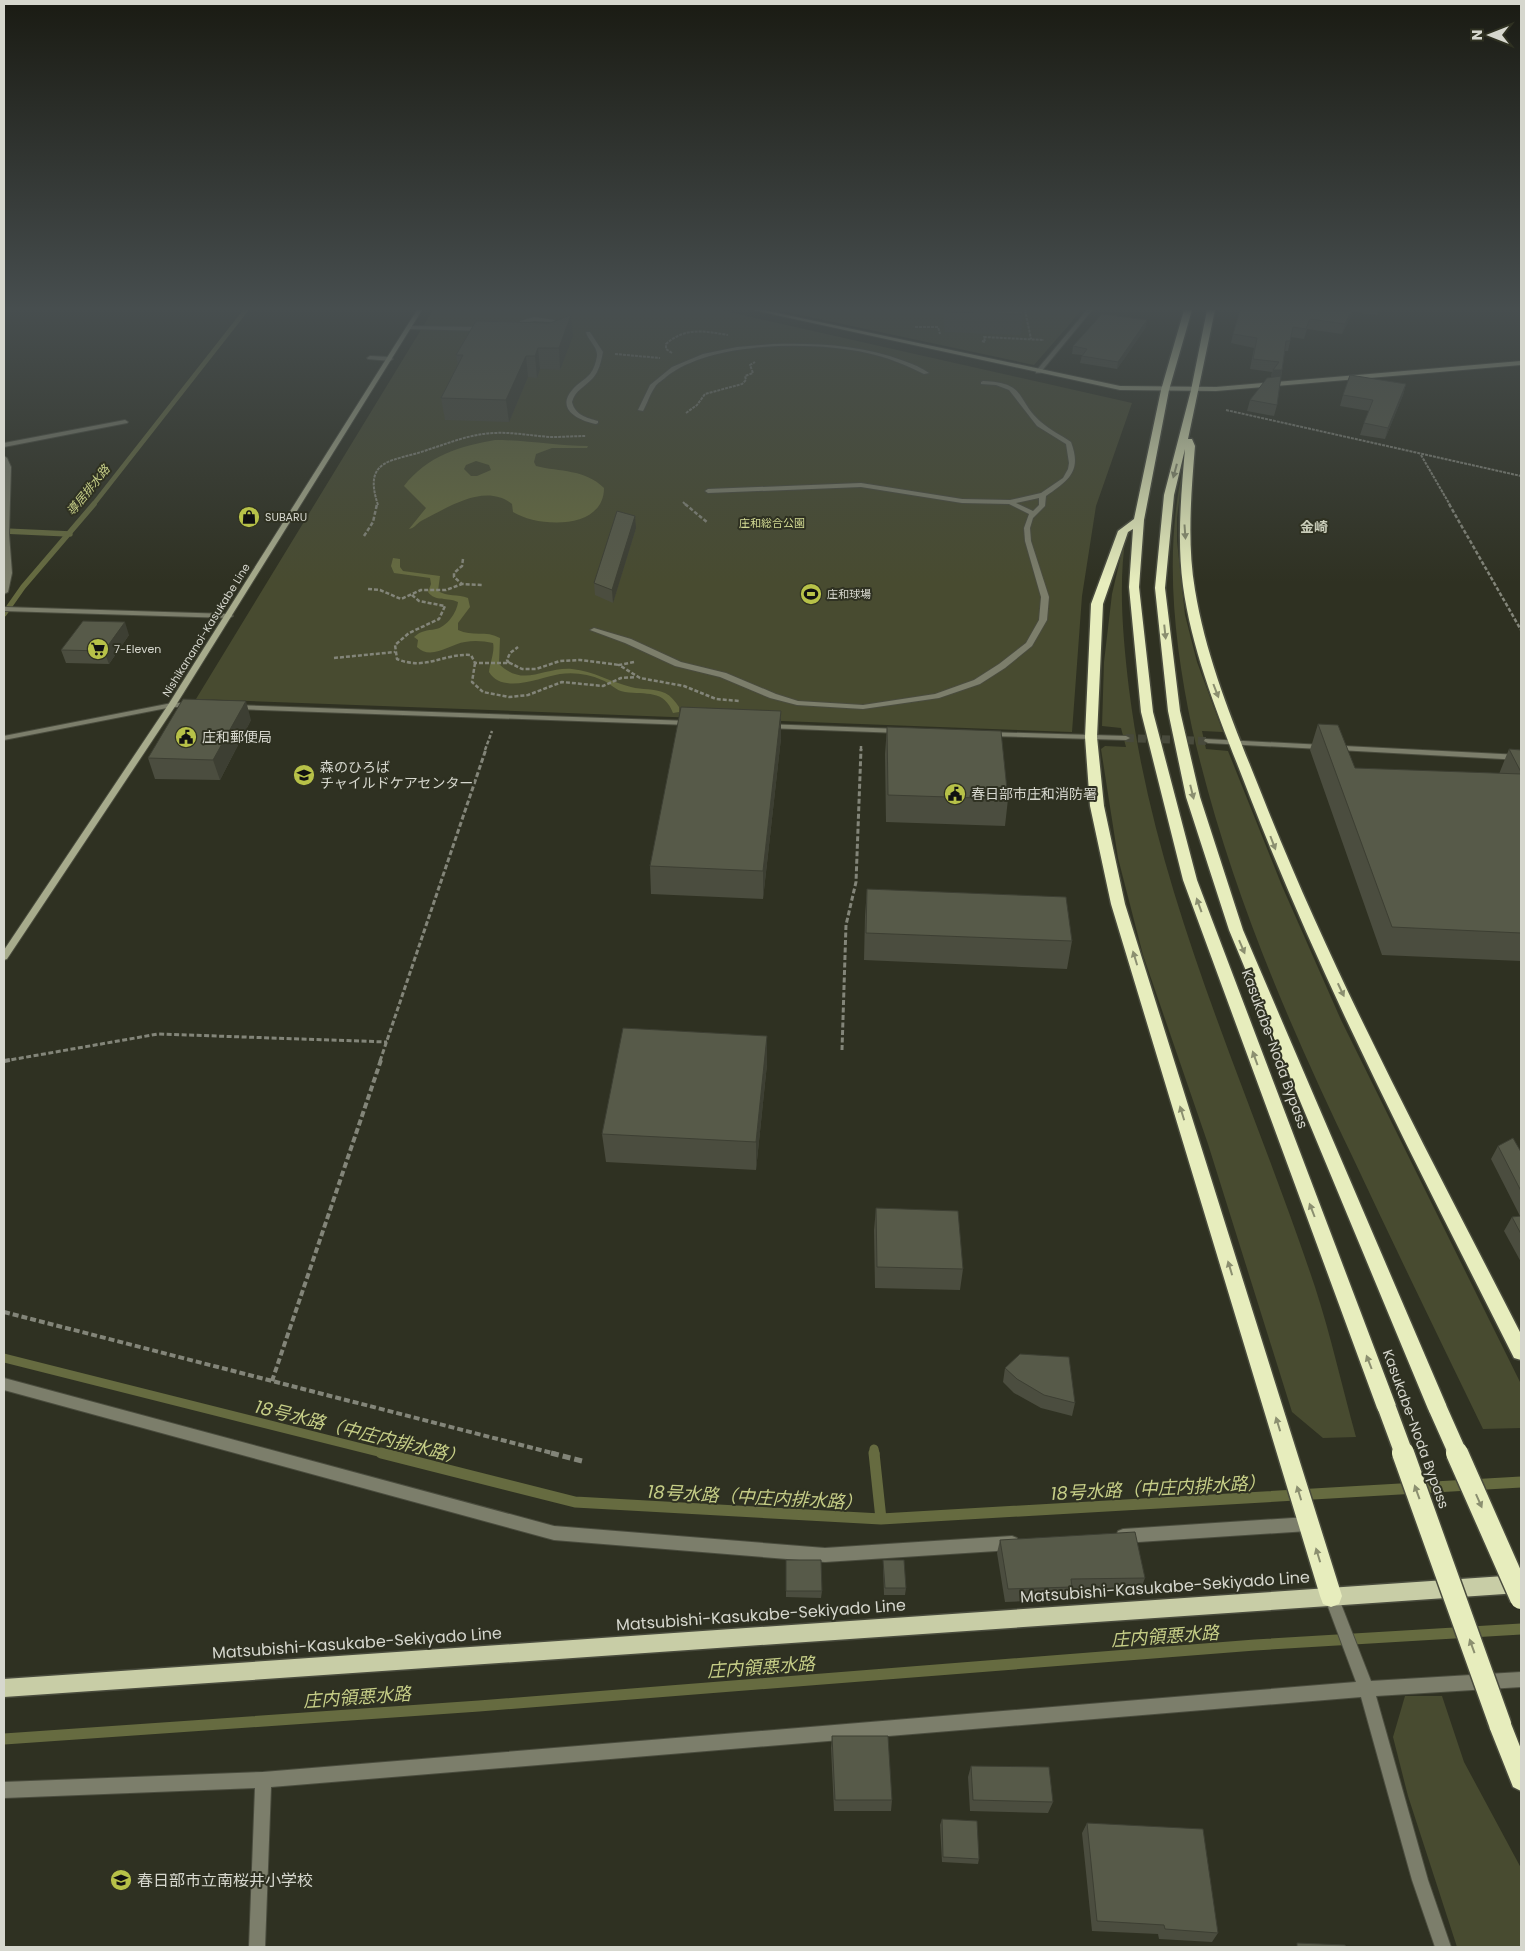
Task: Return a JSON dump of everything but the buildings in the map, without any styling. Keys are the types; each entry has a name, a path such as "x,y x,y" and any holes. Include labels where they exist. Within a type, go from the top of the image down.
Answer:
{"highway":[{"name":"Kasukabe-Noda Bypass","path":"1163,401 1139,520 1134,587 1147,712 1190,880 1280,1126 1387,1408 1521,1779"},
{"name":"Kasukabe-Noda Bypass","path":"1193,401 1169,495 1160,588 1174,711 1194,797 1236,930 1438,1409 1521,1598"},
{"path":"1186,432 1190,446 1184,515 1189,587 1204,660 1276,850 1369,1050 1521,1352"},
{"path":"1139,520 1123,531 1098,604 1091,737 1098,806 1118,904 1334,1605"}],"main road":[{"name":"Nishikananoi-Kasukabe Line","path":"4,956 172,705 364,401"},
{"name":"Matsubishi-Kasukabe-Sekiyado Line","path":"4,1688 1334,1605 1521,1584"}],"street":[{"path":"569,401 568,407 573,413 587,421 596,422"},
{"path":"641,410 643,401"},
{"path":"708,491 861,485 962,501 1010,502 1043,495 1068,477 1074,465 1069,443 1038,423 1022,401"},
{"path":"4,445 125,422"},
{"path":"4,458 8,467 6,534 8,573 4,592"},
{"path":"594,630 628,641 678,664 724,675 773,696 797,703 863,707 936,696 977,682 1002,666 1029,644 1043,620 1045,597 1028,541 1027,528 1033,514 1042,506 1043,495"},
{"path":"1010,502 1033,514"},
{"path":"4,609 229,616"},
{"path":"4,738 172,705 201,706"},
{"path":"221,706 704,724"},
{"path":"753,726 911,731"},
{"path":"981,733 1126,738"},
{"path":"1208,741 1521,758"},
{"path":"4,1384 554,1533 825,1555 1022,1542"},
{"path":"1111,1536 1307,1519"},
{"path":"1334,1605 1366,1689 1420,1880 1443,1947"},
{"path":"4,1790 262,1780 1366,1689 1521,1679"},
{"path":"257,1947 262,1780"}],"path":[{"path":"686,413 700,401"},
{"path":"1226,410 1521,476"},
{"path":"364,536 373,522 378,506 373,491 373,476 382,464 396,457 428,450 439,444 492,433 550,437 594,436"},
{"path":"1421,454 1521,630"},
{"path":"683,502 708,523"},
{"path":"462,584 454,577 454,573 462,566 463,559"},
{"path":"368,589 380,590 400,599 421,590 441,590 462,584 482,584"},
{"path":"412,595 419,601 445,606 446,611 430,624 403,637 395,645 397,660 412,666 425,665 447,655 461,653 471,655 476,663 472,682 483,692 509,696 528,695 562,682 603,686 621,678 637,677"},
{"path":"508,664 510,653 518,647"},
{"path":"334,658 396,652"},
{"path":"476,663 508,664 522,669 536,669 560,662 580,660 619,665"},
{"path":"272,1381 498,716"},
{"path":"842,1050 846,924 856,882 861,730"},
{"path":"4,1061 158,1034 387,1042"},
{"path":"4,1312 582,1461"}],"green space":[{"name":"庄和総合公園","path":"378,401 1123,401 1132,403 1096,506 1082,596 1072,732 196,699"},
{"path":"1183,468 1177,518 1177,541 1185,615 1197,662 1223,732 1202,731 1206,749 1228,751 1282,886 1341,1020 1521,1384 1521,1428 1483,1429 1305,1055 1282,1002 1241,895 1206,785 1192,728 1180,663 1176,631 1173,565 1177,500"},
{"path":"1126,534 1122,592 1123,631 1129,689 1142,766 1160,842 1207,992 1315,1287 1356,1437 1323,1438 1292,1412 1208,1144 1143,955 1118,858 1101,749 1105,746 1126,747 1121,728 1102,726 1104,662 1112,594"},
{"path":"1405,1696 1442,1696 1464,1762 1521,1868 1521,1947 1457,1947 1408,1796 1393,1737"}],"shaded area":[{"path":"495,440 588,446 587,448 552,448 536,454 534,462 536,466 589,477 604,488 601,502 593,512 582,518 568,522 553,523 538,521 513,512 512,504 501,498 478,496 454,504 409,529 426,508 404,486 413,476 423,467 445,454 457,449","holes":["476,461 489,465 491,470 477,476 471,476 464,469 466,465"]},
{"path":"393,558 400,559 400,567 403,571 440,576 438,591 441,593 468,598 470,607 458,623 458,630 468,633 490,634 500,638 499,664 508,671 525,676 562,669 588,672 631,687 657,690 665,693 679,707 679,712 673,713 665,700 654,695 622,691 602,680 581,674 560,674 523,683 503,682 495,679 489,672 493,643 468,641 441,651 422,651 417,647 418,640 414,637 422,632 440,628 448,622 454,614 458,602 431,595 428,592 431,584 430,578 394,573 391,566"}],"waterway":[{"name":"導居排水路","path":"93,505 175,401"},
{"name":"導居排水路","path":"68,534 94,504"},
{"path":"4,531 68,534"},
{"name":"導居排水路","path":"4,614 23,587 68,534"},
{"name":"18号水路（中庄内排水路）","path":"4,1358 386,1454"},
{"path":"874,1449 875,1454"},
{"name":"18号水路（中庄内排水路）","path":"381,1453 575,1502 881,1519"},
{"path":"874,1453 881,1519"},
{"name":"18号水路（中庄内排水路）","path":"881,1519 1521,1482"},
{"name":"庄内領悪水路","path":"4,1739 479,1706 1255,1645 1521,1629"}],"tunnel":[{"path":"1126,738 1208,741"}],"place":[{"name":"SUBARU","path":"249,517"},
{"name":"庄和球場","path":"811,594"},
{"name":"7-Eleven","path":"98,649"},
{"name":"庄和郵便局","path":"186,737"},
{"name":"森のひろば チャイルドケアセンター","path":"304,775"},
{"name":"春日部市庄和消防署","path":"955,794"},
{"name":"春日部市立南桜井小学校","path":"121,1880"}],"district":[{"name":"金崎","path":"1314,527"}]}
